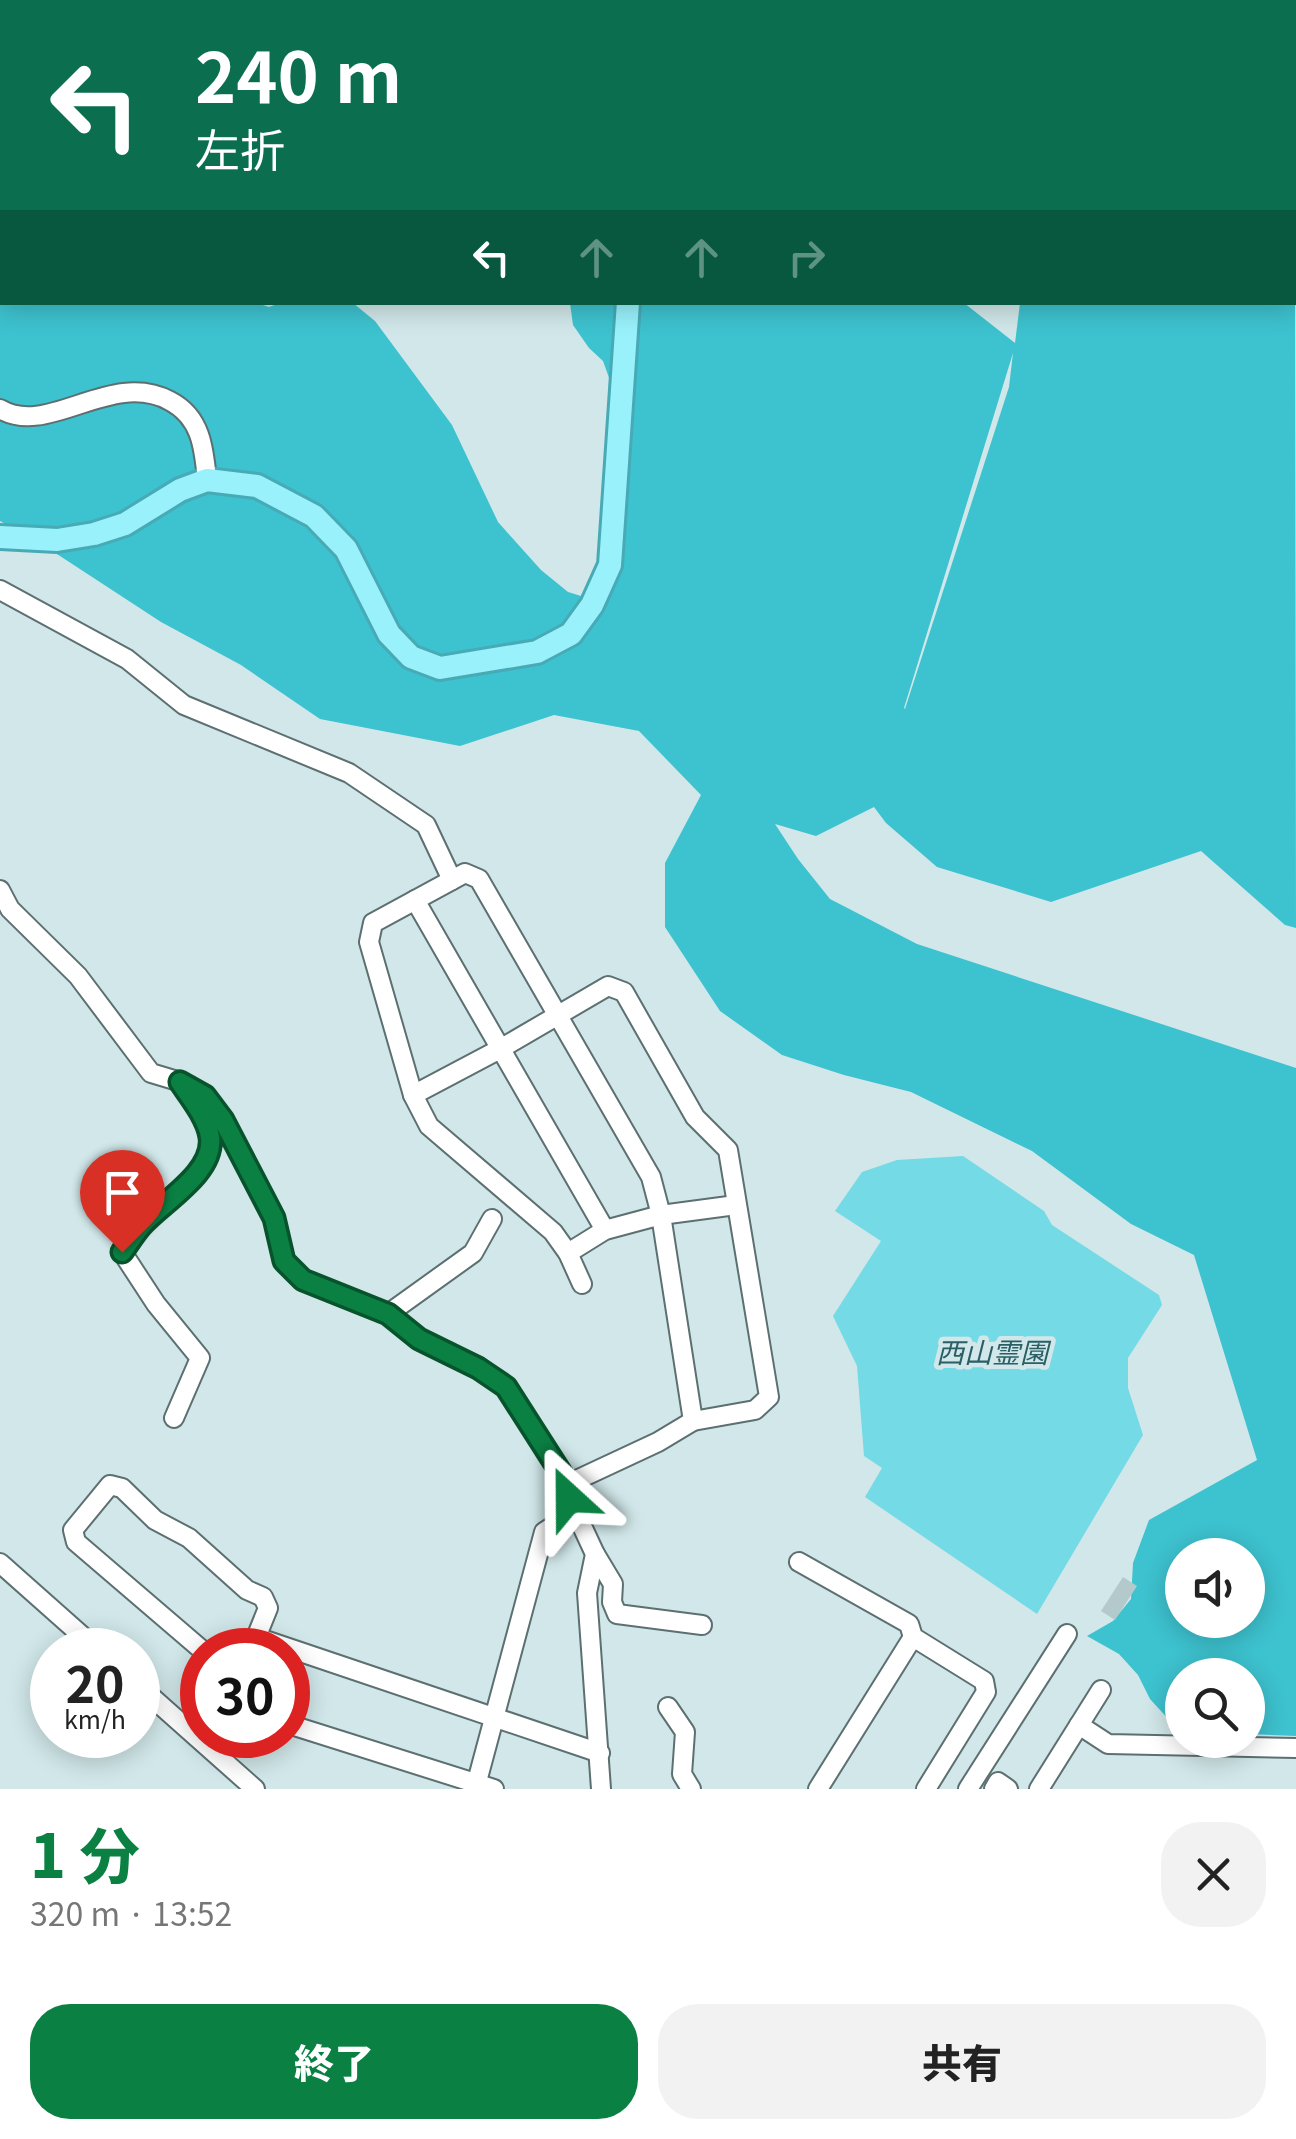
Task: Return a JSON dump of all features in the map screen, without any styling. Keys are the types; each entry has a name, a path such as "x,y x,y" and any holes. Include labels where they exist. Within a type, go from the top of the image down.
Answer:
{"main road":[{"path":"0,538 57,540 94,534 125,524 180,490 207,480 256,486 314,516 346,549 389,634 412,657 440,668 537,652 570,634 592,605 610,565 628,305"}],"street":[{"path":"0,409 10,416 44,414 118,392 154,392 180,406 199,429 207,480"},
{"path":"0,590 127,659 184,705 349,773 426,825 452,880"},
{"path":"582,1284 568,1252 553,1232 429,1126 413,1095 370,942 374,923 464,873 478,879 651,1178 661,1215 693,1421"},
{"path":"0,890 10,909 78,976 151,1072 205,1096 223,1120 274,1218 284,1261 303,1280 388,1314 419,1339 478,1368 506,1387 568,1484 569,1498 613,1584 612,1602 617,1614 702,1626"},
{"path":"416,900 605,1230"},
{"path":"413,1095 500,1050 608,986 624,992 695,1117 728,1150 768,1397 755,1410 693,1421 658,1442 568,1484"},
{"path":"174,1418 200,1358 156,1304 122,1252 140,1227 202,1169 210,1152 210,1135 202,1116 180,1082"},
{"path":"568,1252 605,1230 661,1215 736,1205"},
{"path":"388,1314 473,1253 492,1219"},
{"path":"180,1631 76,1542 73,1530 110,1485 122,1488 155,1520 189,1538 247,1590 263,1598 268,1608 260,1628"},
{"path":"310,1731 482,1787 493,1717 544,1532 576,1511"},
{"path":"595,1554 588,1593 601,1789"},
{"path":"0,1562 74,1628"},
{"path":"799,1562 909,1624 913,1636 984,1681 986,1692 926,1789"},
{"path":"679,1622 680,1603"},
{"path":"968,1789 1067,1634"},
{"path":"818,1789 913,1636"},
{"path":"310,1661 600,1753"},
{"path":"1039,1789 1100,1690"},
{"path":"668,1707 685,1732 682,1774 691,1789"},
{"path":"1079,1725 1108,1744 1296,1748"},
{"path":"229,1758 255,1789"},
{"path":"994,1789 998,1782 1008,1789"}],"green space":[{"name":"西山霊園","path":"963,1156 1044,1211 1052,1225 1159,1295 1162,1305 1128,1358 1128,1388 1143,1435 1037,1614 865,1497 882,1468 864,1456 857,1366 833,1316 881,1241 835,1211 862,1172 897,1160"}],"shaded area":[{"path":"0,305 355,305 375,321 452,425 498,522 541,570 568,592 581,596 599,587 623,563 624,479 612,386 603,361 573,325 570,305 967,305 1015,343 1020,305 1295,305 1296,928 1285,925 1201,851 1051,902 937,867 886,823 874,807 816,836 775,824 830,899 917,944 1296,1068 1296,1736 1265,1735 1265,1658 1165,1658 1165,1716 1119,1654 1087,1636 1113,1621 1131,1599 1133,1563 1149,1520 1257,1460 1194,1255 1131,1224 1032,1151 911,1092 782,1055 720,1011 665,927 665,863 701,795 639,731 554,715 460,746 320,719 241,665 161,622 0,521","holes":["1013,353 1009,387 904,708"]}],"building":[{"path":"1123,1577 1137,1586 1115,1620 1101,1611"}],"route":[{"path":"122,1252 140,1227 202,1169 210,1152 210,1135 202,1116 180,1082 205,1096 223,1120 274,1218 284,1261 303,1280 388,1314 419,1339 478,1368 506,1387 568,1484 569,1498"}]}
